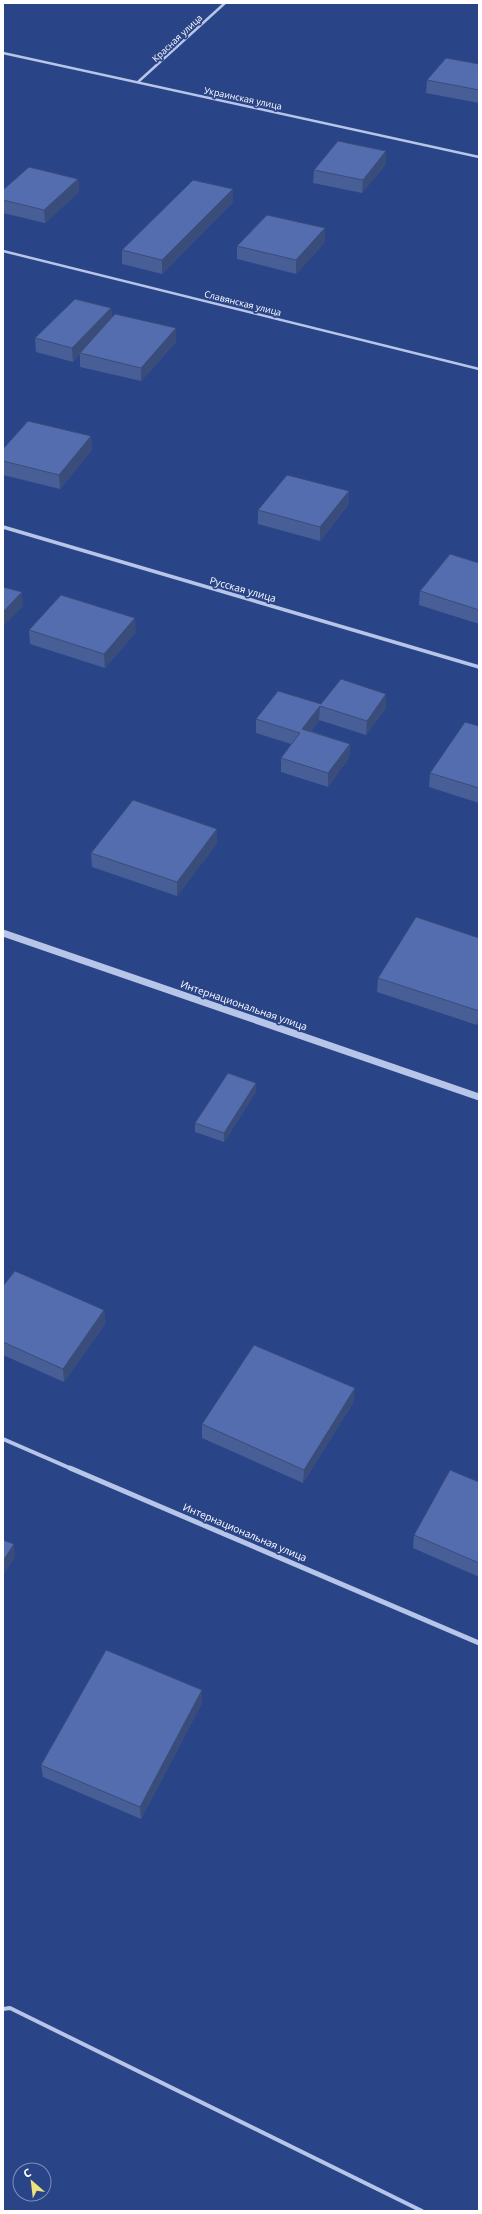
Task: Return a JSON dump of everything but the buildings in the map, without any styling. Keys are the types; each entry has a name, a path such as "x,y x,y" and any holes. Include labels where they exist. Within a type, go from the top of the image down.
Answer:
{"street":[{"name":"Красная улица","path":"138,82 225,3"},
{"name":"Украинская улица","path":"3,53 479,157"},
{"name":"Славянская улица","path":"3,251 479,370"},
{"name":"Русская улица","path":"3,527 479,667"},
{"name":"Интернациональная улица","path":"3,933 479,1097"},
{"name":"Интернациональная улица","path":"3,1439 479,1643"}],"lane":[{"path":"3,2009 10,2008 422,2211"}]}
